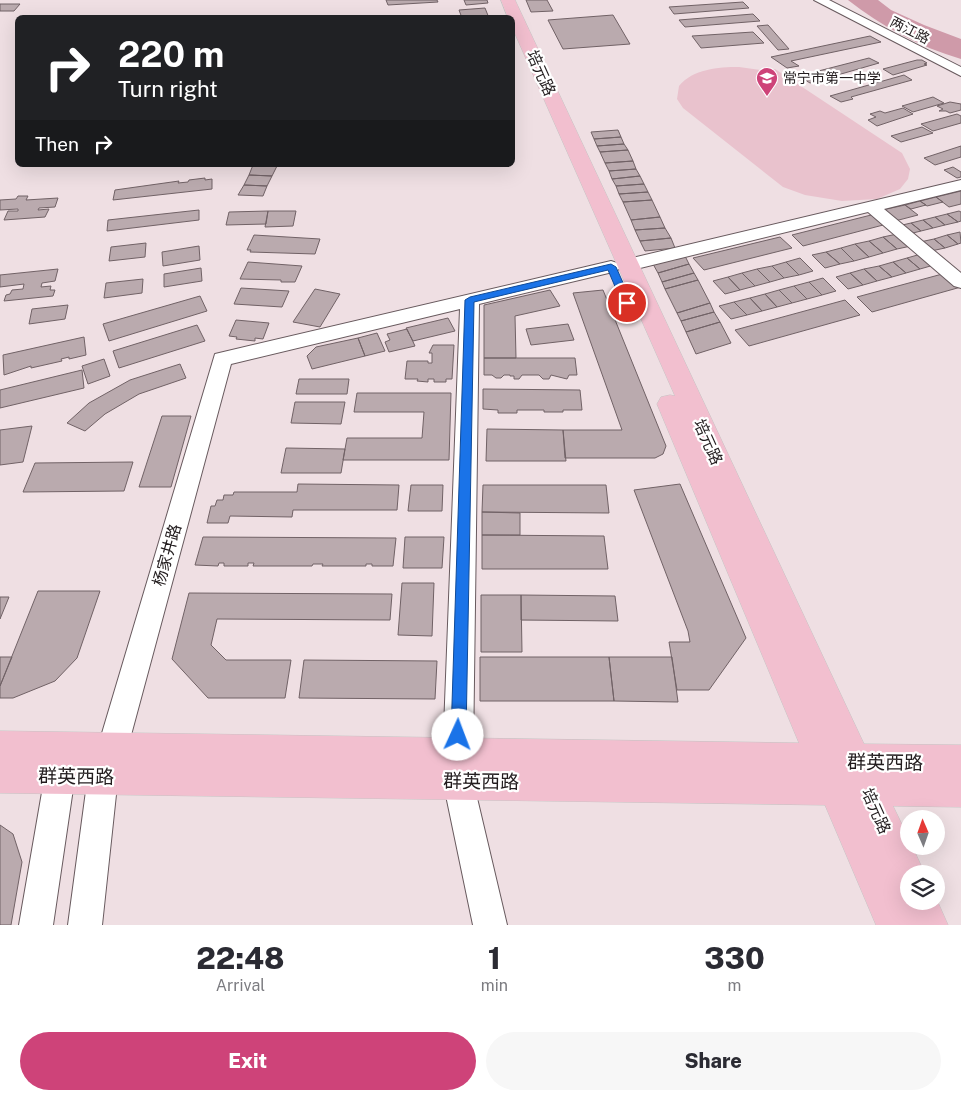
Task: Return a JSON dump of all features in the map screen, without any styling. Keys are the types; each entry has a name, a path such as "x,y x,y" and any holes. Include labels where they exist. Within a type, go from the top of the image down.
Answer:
{"main road":[{"path":"496,0 503,15"},
{"name":"培元路","path":"508,0 514,15"},
{"name":"培元路","path":"515,17 619,266"},
{"name":"培元路","path":"515,44 619,266 845,774 896,925"},
{"name":"群英西路","path":"0,749 108,763 845,774 961,763"},
{"name":"群英西路","path":"0,774 60,775 108,763"},
{"name":"培元路","path":"845,774 900,868"},
{"name":"群英西路","path":"845,774 961,789"},
{"path":"921,910 928,925"}],"street":[{"name":"两江路","path":"820,0 961,72"},
{"path":"490,925 458,768 470,300 873,208 961,185"},
{"path":"873,208 961,282"},
{"name":"杨家井路","path":"85,925 108,763 222,359 470,300"},
{"path":"36,925 60,775"}],"shaded area":[{"path":"848,0 878,0 891,10 961,39 961,59 901,35"},
{"path":"739,67 767,71 775,69 902,153 910,169 908,179 900,189 877,199 842,201 805,195 783,187 683,108 677,99 679,86 691,76 706,70"}],"building":[{"path":"386,0 437,0 438,2 388,5"},
{"path":"464,0 487,0 488,3 466,5"},
{"path":"526,0 547,0 553,11 531,12"},
{"path":"743,2 749,8 674,14 669,7"},
{"path":"0,4 20,4 14,11 0,11"},
{"path":"485,8 488,15 461,15 459,10"},
{"path":"753,14 760,21 685,27 679,20"},
{"path":"613,15 630,44 563,49 548,20"},
{"path":"768,25 789,49 778,50 757,26"},
{"path":"753,32 764,43 701,48 692,36"},
{"path":"870,36 881,42 791,61 799,66 787,68 771,57"},
{"path":"869,58 879,63 810,83 799,76"},
{"path":"922,60 927,65 893,75 883,69"},
{"path":"904,75 912,80 851,97 853,99 841,102 830,96"},
{"path":"933,97 944,103 913,112 902,106"},
{"path":"950,102 961,104 961,110 950,113 939,111 943,109 937,106"},
{"path":"903,108 913,114 877,126 868,120 876,117 870,114 880,111 885,113"},
{"path":"957,114 961,116 961,123 933,131 921,124"},
{"path":"922,127 933,133 901,142 891,136"},
{"path":"618,130 621,137 594,139 591,132"},
{"path":"621,137 624,144 597,146 594,139"},
{"path":"624,144 628,150 600,152 597,146"},
{"path":"961,146 961,157 935,165 924,158"},
{"path":"628,150 633,161 605,163 600,152"},
{"path":"633,161 636,169 609,171 605,163"},
{"path":"252,167 276,167 272,176 249,175"},
{"path":"953,167 961,172 961,177 957,178 944,170"},
{"path":"636,169 640,176 612,179 609,171"},
{"path":"249,175 272,176 267,186 244,185"},
{"path":"640,176 644,184 616,186 612,179"},
{"path":"205,178 205,180 212,179 212,189 113,200 115,190 179,181 178,183 188,182 189,180"},
{"path":"644,184 648,192 619,194 616,186"},
{"path":"244,185 267,186 263,196 238,195"},
{"path":"961,191 961,204 949,207 936,197"},
{"path":"648,192 652,200 623,202 619,194"},
{"path":"18,196 28,196 26,200 58,198 55,207 39,208 38,210 49,209 45,217 4,220 8,211 18,211 18,209 0,210 0,200 16,199"},
{"path":"936,197 943,202 927,206 920,201"},
{"path":"652,200 660,217 631,220 623,202"},
{"path":"920,201 926,205 911,209 905,205"},
{"path":"905,205 918,215 895,221 882,210"},
{"path":"199,210 199,220 107,231 108,220"},
{"path":"268,211 296,211 293,226 265,227"},
{"path":"268,211 266,224 226,225 229,212"},
{"path":"961,212 961,221 958,222 947,214"},
{"path":"875,214 887,224 803,246 792,235"},
{"path":"947,214 958,222 945,225 935,217"},
{"path":"660,217 665,228 635,230 631,220"},
{"path":"935,217 945,225 933,228 923,220"},
{"path":"923,220 933,228 921,231 911,223"},
{"path":"911,223 921,231 909,234 898,226"},
{"path":"665,228 671,238 640,241 635,230"},
{"path":"960,232 961,243 958,244 947,235"},
{"path":"897,234 911,246 897,249 883,237"},
{"path":"254,235 320,239 315,254 250,252 251,250 247,250"},
{"path":"947,235 958,244 945,248 934,239"},
{"path":"780,237 792,248 704,270 693,258"},
{"path":"883,237 897,249 883,253 869,241"},
{"path":"671,238 675,248 645,251 640,241"},
{"path":"934,239 945,248 931,251 920,242"},
{"path":"869,241 883,253 869,257 855,244"},
{"path":"146,243 145,257 109,261 111,247"},
{"path":"855,244 869,257 854,261 841,248"},
{"path":"199,246 200,260 163,266 162,252"},
{"path":"841,248 854,261 840,264 826,252"},
{"path":"826,252 840,264 825,268 812,255"},
{"path":"921,254 934,265 920,269 907,258"},
{"path":"685,256 689,264 658,273 653,264"},
{"path":"800,258 813,271 799,275 786,262"},
{"path":"907,258 920,269 906,273 893,262"},
{"path":"248,262 302,266 295,282 240,279"},
{"path":"786,262 799,275 784,278 772,266"},
{"path":"893,262 906,273 892,277 879,266"},
{"path":"689,264 694,273 662,282 658,273"},
{"path":"772,266 784,278 770,282 757,269"},
{"path":"879,266 892,277 877,281 864,269"},
{"path":"201,268 202,281 164,287 164,274"},
{"path":"58,269 55,281 42,283 41,287 51,286 50,290 55,290 53,296 4,301 6,295 10,294 12,290 23,289 24,284 0,287 0,275"},
{"path":"757,269 770,282 755,286 742,273"},
{"path":"864,269 877,281 863,285 850,273"},
{"path":"694,273 698,280 665,289 662,282"},
{"path":"742,273 755,286 740,290 728,277"},
{"path":"850,273 863,285 848,289 836,277"},
{"path":"946,273 961,287 872,312 857,297"},
{"path":"728,277 740,290 725,294 713,281"},
{"path":"823,278 836,291 822,295 809,282"},
{"path":"143,279 142,293 104,298 106,283"},
{"path":"698,280 710,303 677,313 665,289"},
{"path":"809,282 822,295 807,299 794,286"},
{"path":"794,286 807,299 792,303 779,290"},
{"path":"241,288 289,291 282,307 234,304"},
{"path":"315,289 340,294 320,327 293,322"},
{"path":"550,290 560,306 515,316 516,358 484,358 484,305"},
{"path":"603,290 666,446 663,454 655,458 565,458 563,430 622,430 573,293"},
{"path":"779,290 792,303 777,307 765,294"},
{"path":"765,294 777,307 762,311 750,298"},
{"path":"200,296 207,311 109,341 103,324"},
{"path":"750,298 762,311 747,315 734,302"},
{"path":"845,300 860,315 749,346 735,330"},
{"path":"734,302 747,315 731,319 719,306"},
{"path":"710,303 714,312 681,321 677,313"},
{"path":"68,305 65,319 29,324 32,309"},
{"path":"714,312 720,322 686,332 681,321"},
{"path":"448,318 455,331 413,341 406,328"},
{"path":"236,320 269,323 263,339 255,338 255,341 236,339 237,337 229,336"},
{"path":"720,322 731,343 696,354 686,332"},
{"path":"568,324 574,340 531,345 526,329"},
{"path":"197,325 205,341 119,368 113,351"},
{"path":"407,329 415,346 389,352 385,342 390,340 387,334"},
{"path":"377,333 385,351 365,356 358,338"},
{"path":"84,337 86,355 69,359 69,357 61,359 62,361 31,368 31,366 4,375 3,355"},
{"path":"358,338 365,356 312,369 307,356 316,347"},
{"path":"433,345 454,345 452,379 446,379 446,382 434,382 434,379 428,379 428,382 417,381 418,379 405,379 407,361 428,361 428,363 432,363 432,353 429,353"},
{"path":"484,358 575,358 577,375 569,375 567,379 551,375 549,379 543,379 539,375 522,375 519,379 514,379 514,376 510,375 496,378 492,375 484,375"},
{"path":"104,359 110,376 88,384 82,366"},
{"path":"180,364 186,378 139,394 105,414 85,431 67,423 89,403 130,380"},
{"path":"82,370 84,388 0,408 0,390"},
{"path":"299,379 349,379 347,394 296,394"},
{"path":"483,389 580,390 582,410 544,412 544,410 517,410 517,413 498,413 498,410 483,409"},
{"path":"357,393 451,393 449,460 343,460 347,438 422,438 424,412 354,412"},
{"path":"295,402 345,402 341,424 291,423"},
{"path":"162,416 191,416 171,487 139,487"},
{"path":"32,426 23,462 0,465 0,430"},
{"path":"487,429 563,430 566,461 486,461"},
{"path":"286,448 345,449 341,473 281,473"},
{"path":"133,462 124,491 23,492 35,463"},
{"path":"298,484 399,485 397,510 293,510 292,517 230,516 228,523 207,523 211,506 215,506 217,500 223,500 224,495 233,495 234,492 297,492"},
{"path":"680,484 746,638 709,690 677,690 669,642 690,642 688,631 634,490"},
{"path":"411,485 443,485 442,511 408,511"},
{"path":"483,485 606,485 609,513 482,512"},
{"path":"482,512 520,513 520,535 482,535"},
{"path":"482,535 604,536 608,569 482,569"},
{"path":"203,537 396,538 393,566 372,566 372,564 366,564 366,566 322,566 323,564 313,564 312,566 253,566 254,563 248,563 248,566 224,566 224,563 219,563 218,566 195,565"},
{"path":"405,537 444,537 442,568 403,568"},
{"path":"402,583 434,583 432,636 398,635"},
{"path":"38,591 100,591 77,658 55,681 13,698 0,698 0,686"},
{"path":"189,593 392,594 390,620 217,619 211,645 226,660 291,660 285,698 208,698 172,659"},
{"path":"481,595 521,595 522,652 481,652"},
{"path":"521,595 615,596 618,621 521,620"},
{"path":"0,597 9,597 0,619"},
{"path":"0,657 12,657 0,686"},
{"path":"480,657 609,657 614,701 480,701"},
{"path":"609,657 672,657 678,702 614,701"},
{"path":"304,660 437,661 435,699 299,698"},
{"path":"0,825 13,834 22,862 11,925 0,925"}],"place":[{"name":"常宁市第一中学","path":"767,97"}],"route":[{"path":"458,735 470,300 611,267 627,303"}]}
